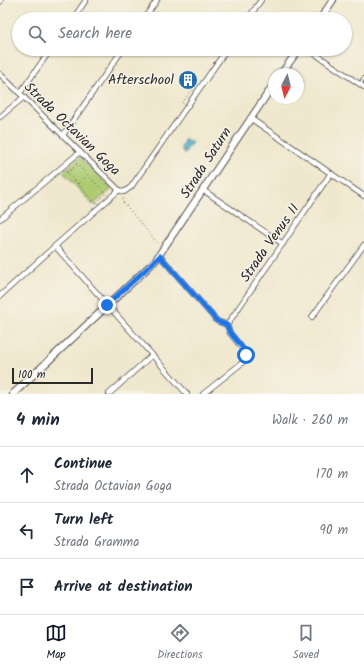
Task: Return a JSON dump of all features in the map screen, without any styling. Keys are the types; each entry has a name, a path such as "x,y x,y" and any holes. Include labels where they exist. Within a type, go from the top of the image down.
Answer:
{"street":[{"path":"78,12 86,0"},
{"path":"149,12 157,0"},
{"path":"253,12 261,0"},
{"path":"325,12 333,0"},
{"path":"0,117 22,95 47,56"},
{"path":"63,135 118,56"},
{"name":"Strada Octavian Goga","path":"0,74 121,191 131,187 222,56"},
{"path":"285,68 294,56"},
{"path":"318,56 362,86"},
{"name":"Strada Saturn","path":"13,394 155,261 268,92"},
{"path":"250,118 364,196"},
{"path":"0,219 80,152"},
{"name":"Strada Venus II","path":"227,325 331,173"},
{"path":"203,190 283,244"},
{"path":"0,296 54,246 110,198 121,191"},
{"path":"312,317 364,245"},
{"path":"54,246 187,394"},
{"path":"161,253 217,321 227,325 230,333 245,352 245,359 242,363 203,394"},
{"path":"109,394 152,355"}],"lane":[{"path":"362,86 364,78"}],"path":[{"path":"182,103 196,84"},
{"path":"72,158 110,198"},
{"path":"67,173 77,164"},
{"path":"62,167 99,208"},
{"path":"78,184 88,175"},
{"path":"121,191 123,202 161,253"},
{"path":"95,203 106,194"}],"green space":[{"path":"80,157 112,189 93,205 63,172"}],"water":[{"path":"186,139 192,143 186,150 187,152 184,154 181,148 184,140"}],"place":[{"name":"Afterschool","path":"188,80"}],"route":[{"path":"107,305 160,256 217,321 227,325 230,333 246,355"}]}
